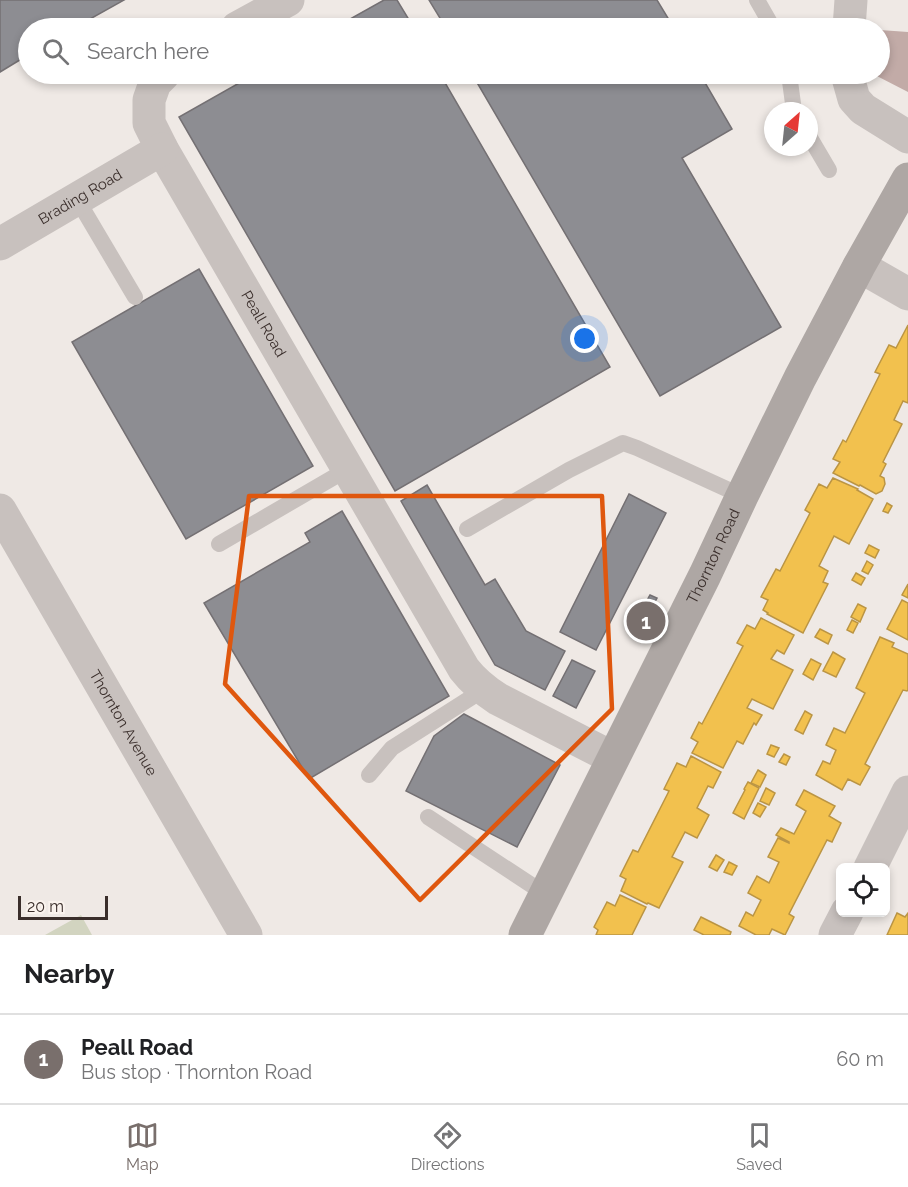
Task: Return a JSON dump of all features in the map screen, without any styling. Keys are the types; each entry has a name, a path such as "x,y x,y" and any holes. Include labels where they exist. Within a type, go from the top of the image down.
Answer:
{"highway":[{"name":"Thornton Road","path":"525,935 705,575 800,378 908,179"}],"street":[{"path":"255,18 288,0"},
{"path":"850,18 851,0"},
{"name":"Peall Road","path":"155,84 149,100 149,123 162,149 464,669 483,690 498,699 613,758"},
{"path":"850,84 854,99 863,109 908,137"},
{"name":"Brading Road","path":"0,244 162,149"},
{"path":"859,266 908,294"},
{"name":"Thornton Avenue","path":"0,510 246,935"},
{"path":"872,863 908,792"},
{"path":"836,935 845,917"}],"lane":[{"path":"757,0 767,18"},
{"path":"790,84 793,102"},
{"path":"818,151 830,170"},
{"path":"77,199 135,297"},
{"path":"467,529 569,470 623,443 742,496"},
{"path":"219,544 348,469"},
{"path":"369,776 392,748 483,690"},
{"path":"428,817 545,894"}],"highlighted area":[{"path":"249,496 602,496 612,709 420,900 225,684"}],"green space":[{"path":"81,915 92,935 45,935"}],"building: Homes":[{"path":"908,325 908,403 903,401 894,420 902,424 883,462 886,464 880,476 884,478 885,484 882,491 876,494 833,473 840,462 833,459 843,440 846,442 880,374 875,372 889,345 896,348"},
{"path":"833,478 858,489 873,499 849,544 834,536 819,566 828,571 823,582 828,584 803,633 767,614 763,610 768,600 761,597 776,569 780,571 810,513 805,510 819,484 827,488"},
{"path":"887,503 892,506 888,513 883,511"},
{"path":"869,545 879,550 875,558 865,553"},
{"path":"867,561 873,565 868,574 862,571"},
{"path":"856,573 865,578 861,585 852,580"},
{"path":"908,584 908,598 902,595"},
{"path":"902,600 908,603 908,640 887,629"},
{"path":"858,604 866,608 860,622 851,617"},
{"path":"761,618 794,635 784,654 777,650 771,659 793,670 773,709 752,699 747,708 762,715 756,725 754,723 743,744 737,741 723,768 692,753 698,742 691,738 699,722 702,724 743,646 737,643 747,625 755,629"},
{"path":"852,620 858,623 853,633 847,630"},
{"path":"820,629 832,635 828,644 815,637"},
{"path":"880,637 894,643 892,647 908,654 908,690 903,690 865,764 870,767 860,785 848,779 842,790 816,775 823,761 830,764 836,750 826,745 834,728 845,733 865,693 856,688"},
{"path":"833,652 845,659 836,677 823,671"},
{"path":"811,659 821,664 813,680 803,674"},
{"path":"805,711 812,715 803,734 795,730"},
{"path":"771,745 779,748 774,757 767,754"},
{"path":"784,754 790,757 786,765 779,762"},
{"path":"691,756 721,772 713,788 708,786 697,808 709,815 697,838 685,832 672,857 683,862 659,908 621,891 626,879 620,876 633,850 638,852 669,791 664,789 677,763 686,767"},
{"path":"758,770 766,775 760,787 751,783"},
{"path":"748,782 759,788 744,819 733,813"},
{"path":"766,788 775,793 769,805 760,801"},
{"path":"804,790 835,806 829,816 841,823 832,842 827,840 789,914 794,917 785,935 772,929 769,935 756,935 739,926 746,912 753,916 761,900 748,893 757,876 769,883 779,862 768,857 778,838 789,843 776,835 781,828 794,834 806,811 796,805"},
{"path":"758,803 766,807 760,817 753,813"},
{"path":"716,855 724,860 717,871 709,867"},
{"path":"729,862 737,866 732,875 724,872"},
{"path":"620,895 646,907 632,935 596,935 598,930 594,927 607,902 615,906"},
{"path":"897,913 905,917 908,913 908,935 887,935"},
{"path":"701,917 731,932 730,935 704,935 694,930"}],"building: Industry":[{"path":"0,0 124,0 92,18 18,18 18,61 0,72"},
{"path":"384,0 397,0 408,18 352,18"},
{"path":"429,0 657,0 668,18 440,18"},
{"path":"237,84 446,84 610,367 395,491 179,117"},
{"path":"478,84 706,84 732,129 682,158 781,327 660,396"},
{"path":"199,269 313,466 186,539 72,342"},
{"path":"427,485 485,585 495,579 526,631 565,651 545,690 495,665 401,501"},
{"path":"629,494 666,513 596,650 560,632"},
{"path":"342,511 449,696 309,779 204,603 310,542 305,533"},
{"path":"650,595 657,598 647,616 640,613"},
{"path":"572,660 595,671 576,708 553,696"},
{"path":"464,714 560,765 517,847 406,791 434,736"}],"building: Other":[{"path":"890,31 908,32 908,92 890,83"}],"place":[{"name":"Peall Road","path":"646,621"}]}
